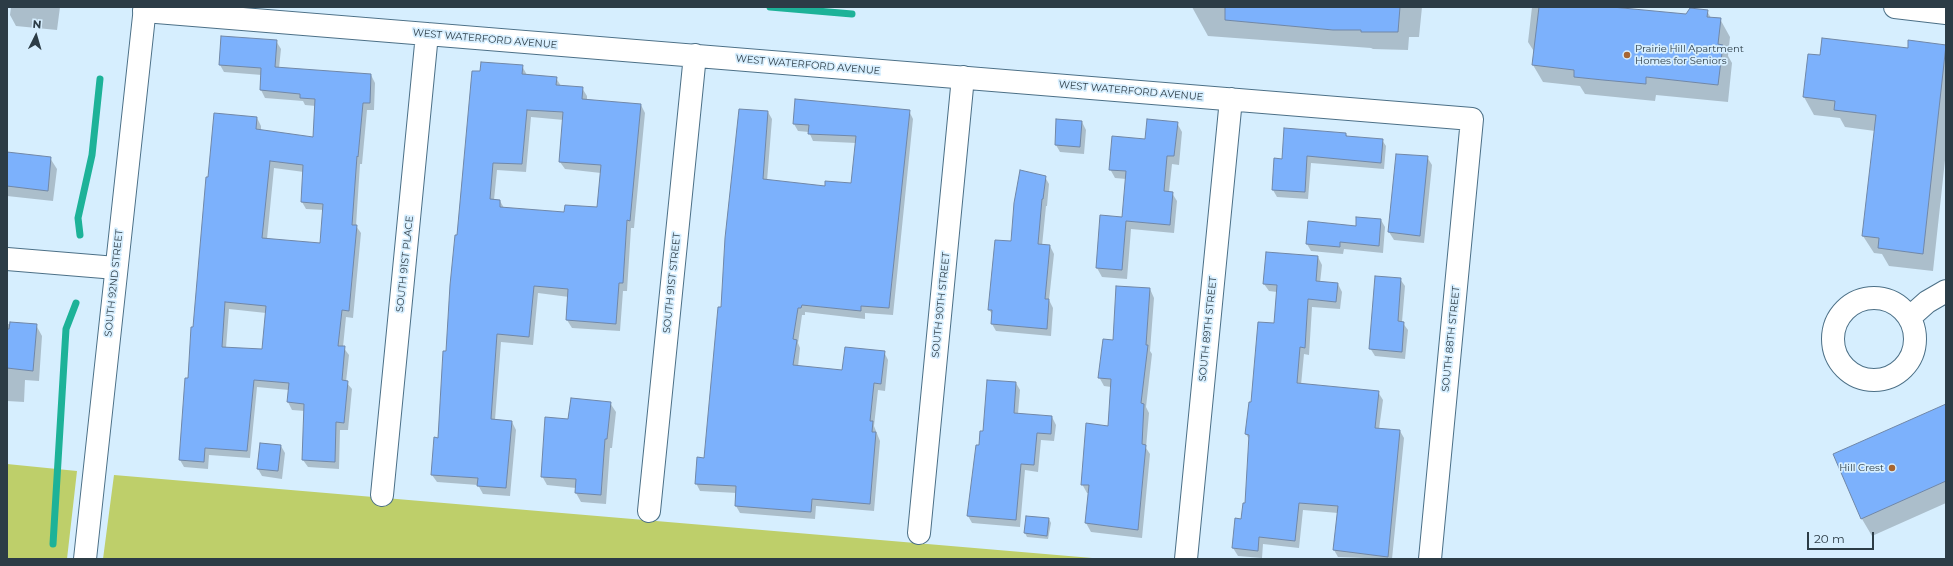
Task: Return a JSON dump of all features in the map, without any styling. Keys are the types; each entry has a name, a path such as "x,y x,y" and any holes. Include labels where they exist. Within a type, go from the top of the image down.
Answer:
{"street":[{"path":"1895,7 1946,13"},
{"name":"WEST WATERFORD AVENUE","path":"145,9 427,34 1472,119"},
{"name":"SOUTH 92ND STREET","path":"85,559 145,9"},
{"name":"SOUTH 91ST PLACE","path":"382,495 427,34"},
{"name":"SOUTH 91ST STREET","path":"649,511 695,55"},
{"name":"SOUTH 90TH STREET","path":"920,533 964,77"},
{"name":"SOUTH 89TH STREET","path":"1186,559 1231,99"},
{"name":"SOUTH 88TH STREET","path":"1430,559 1472,119"},
{"path":"7,259 116,268"},
{"path":"1909,318 1927,302 1946,291"}],"green space":[{"path":"7,464 77,471 67,559 7,559"},
{"path":"114,475 1104,559 103,559"}],"building":[{"path":"1225,7 1400,7 1398,32 1361,32 1361,30 1333,30 1225,20"},
{"name":"Prairie Hill Apartment Homes for Seniors","path":"1539,7 1612,7 1686,14 1690,8 1708,10 1707,17 1721,18 1718,44 1723,45 1718,85 1646,77 1646,84 1574,77 1574,70 1532,65"},
{"path":"221,36 277,40 275,67 371,74 370,103 363,103 358,157 357,156 352,225 357,225 349,311 342,310 338,346 345,346 342,380 348,381 344,423 336,422 335,462 302,460 304,404 287,402 289,383 254,380 247,451 205,448 204,462 179,460 185,378 188,378 191,327 193,327 206,177 208,177 214,113 257,117 256,129 313,137 315,99 300,98 300,94 260,90 261,68 219,65","holes":["270,161 303,165 301,202 323,204 320,243 262,238","225,302 266,306 262,349 222,347"]},
{"path":"1822,38 1908,48 1908,40 1946,45 1923,254 1878,248 1879,238 1862,236 1876,115 1834,110 1835,101 1803,97 1808,54 1820,55"},
{"path":"481,62 523,65 522,74 557,77 556,85 583,87 582,99 641,104 630,221 627,220 623,283 619,283 616,324 566,320 568,289 534,286 529,337 497,334 491,419 512,421 506,488 477,486 478,478 431,475 434,437 438,438 443,351 446,351 450,285 455,235 457,235 472,71 480,71","holes":["527,110 563,112 559,162 601,165 597,207 565,205 564,212 500,207 500,200 490,199 493,163 522,164"]},
{"path":"795,99 910,110 889,308 861,306 861,311 802,305 801,308 798,308 793,339 797,340 793,365 842,370 845,347 885,351 881,384 874,383 870,421 873,421 872,432 876,432 870,504 812,499 811,512 735,506 736,486 695,484 697,457 704,458 718,307 721,307 725,238 739,109 768,111 763,179 825,186 825,181 851,183 856,136 808,134 809,125 793,124"},
{"path":"1056,119 1082,121 1080,147 1055,145"},
{"path":"1147,119 1178,122 1174,156 1167,156 1164,191 1173,192 1170,225 1126,221 1122,270 1096,268 1100,215 1122,217 1126,171 1109,170 1112,136 1145,139"},
{"path":"1284,128 1346,133 1346,136 1383,139 1381,163 1307,156 1305,192 1272,190 1274,158 1282,159"},
{"path":"7,152 51,157 48,191 7,186"},
{"path":"1396,154 1428,156 1420,236 1388,232"},
{"path":"1020,170 1046,176 1042,199 1038,244 1050,245 1045,299 1049,299 1047,329 991,324 992,310 988,310 995,240 1011,241 1014,203"},
{"path":"1356,217 1381,219 1379,246 1340,242 1340,247 1306,244 1308,221 1356,226"},
{"path":"1266,252 1318,256 1316,281 1338,283 1336,302 1308,299 1305,348 1300,347 1297,383 1379,391 1375,428 1400,430 1388,557 1333,550 1338,506 1299,503 1295,541 1259,537 1258,551 1232,548 1235,518 1241,519 1243,503 1245,503 1249,435 1245,434 1249,402 1251,402 1258,322 1274,323 1277,285 1263,284"},
{"path":"1375,276 1401,278 1398,321 1404,322 1402,352 1369,349"},
{"path":"1116,286 1150,288 1146,345 1148,345 1141,403 1144,404 1142,444 1146,445 1138,530 1085,523 1089,485 1081,485 1086,423 1108,426 1111,379 1098,378 1103,339 1113,340"},
{"path":"10,322 37,324 33,371 7,368 7,329 9,329"},
{"path":"987,380 1016,382 1014,413 1052,416 1051,434 1037,433 1034,465 1021,464 1016,520 967,516 976,445 979,445 980,431 983,431"},
{"path":"571,398 611,402 607,439 605,439 601,495 575,493 576,479 541,477 545,417 568,419"},
{"name":"Hill Crest","path":"1946,404 1946,481 1861,519 1833,454"},
{"path":"260,443 281,445 278,471 257,469"},
{"path":"1026,516 1049,518 1047,536 1024,533"}],"waterway":[{"path":"770,7 852,14"},
{"path":"80,235 78,218 92,155 100,79"},
{"path":"53,544 66,329 76,303"}],"place":[{"name":"Prairie Hill Apartment Homes for Seniors","path":"1627,55"},
{"name":"Hill Crest","path":"1892,468"}]}
